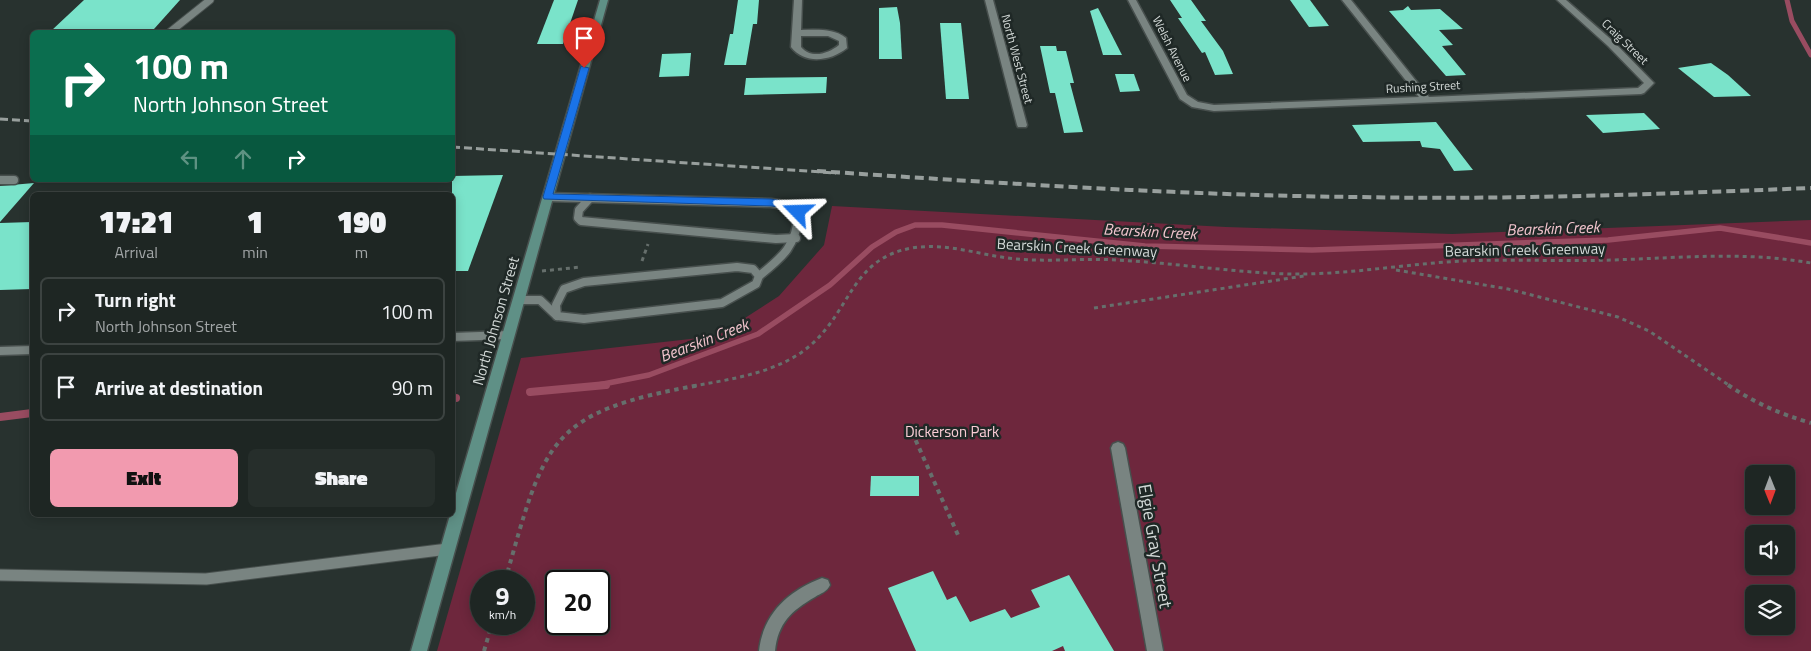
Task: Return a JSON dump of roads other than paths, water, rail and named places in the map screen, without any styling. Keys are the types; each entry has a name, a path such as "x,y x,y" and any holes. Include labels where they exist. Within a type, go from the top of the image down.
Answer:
{"main road":[{"name":"North Johnson Street","path":"420,651 604,0"}],"street":[{"path":"797,33 825,32 838,35 844,40 844,46 836,52 810,56 802,54 796,47 798,0"},
{"name":"North West Street","path":"989,0 1022,125"},
{"name":"Welsh Avenue","path":"1132,0 1182,97 1195,105"},
{"path":"1346,0 1426,99"},
{"name":"Craig Street","path":"1561,0 1611,44 1648,83"},
{"name":"Rushing Street","path":"1195,105 1214,108 1641,91 1648,83"},
{"name":"Elgie Gray Street","path":"1118,448 1155,651"},
{"path":"767,651 769,632 781,615 800,596 822,585"}],"lane":[{"path":"172,30 210,0"},
{"path":"0,180 14,180"},
{"path":"520,300 540,300 557,316 584,318 722,303 756,284 759,276 781,258 796,238 798,212 792,206 771,203 548,197"},
{"path":"590,198 579,210 578,218 581,221 776,239 796,238"},
{"path":"557,316 556,305 564,289 584,282 737,267 753,269 759,276"},
{"path":"455,337 509,335"},
{"path":"0,350 30,350"},
{"path":"0,575 206,579 448,549"}],"waterway":[{"path":"1787,0 1792,21 1811,55"},
{"name":"Bearskin Creek","path":"593,386 649,375 758,334 830,285 872,247 896,232 915,225 942,225 1145,246 1312,250 1608,240 1720,228 1811,243"},
{"name":"Bearskin Creek","path":"530,392 606,385"},
{"name":"Bearskin Creek","path":"0,417 30,413"}],"railway":[{"path":"0,119 30,121"},
{"path":"455,147 836,173"},
{"path":"817,171 1019,184 1289,196 1527,197 1811,188"}],"park label":[{"name":"Dickerson Park","path":"952,432"}]}
